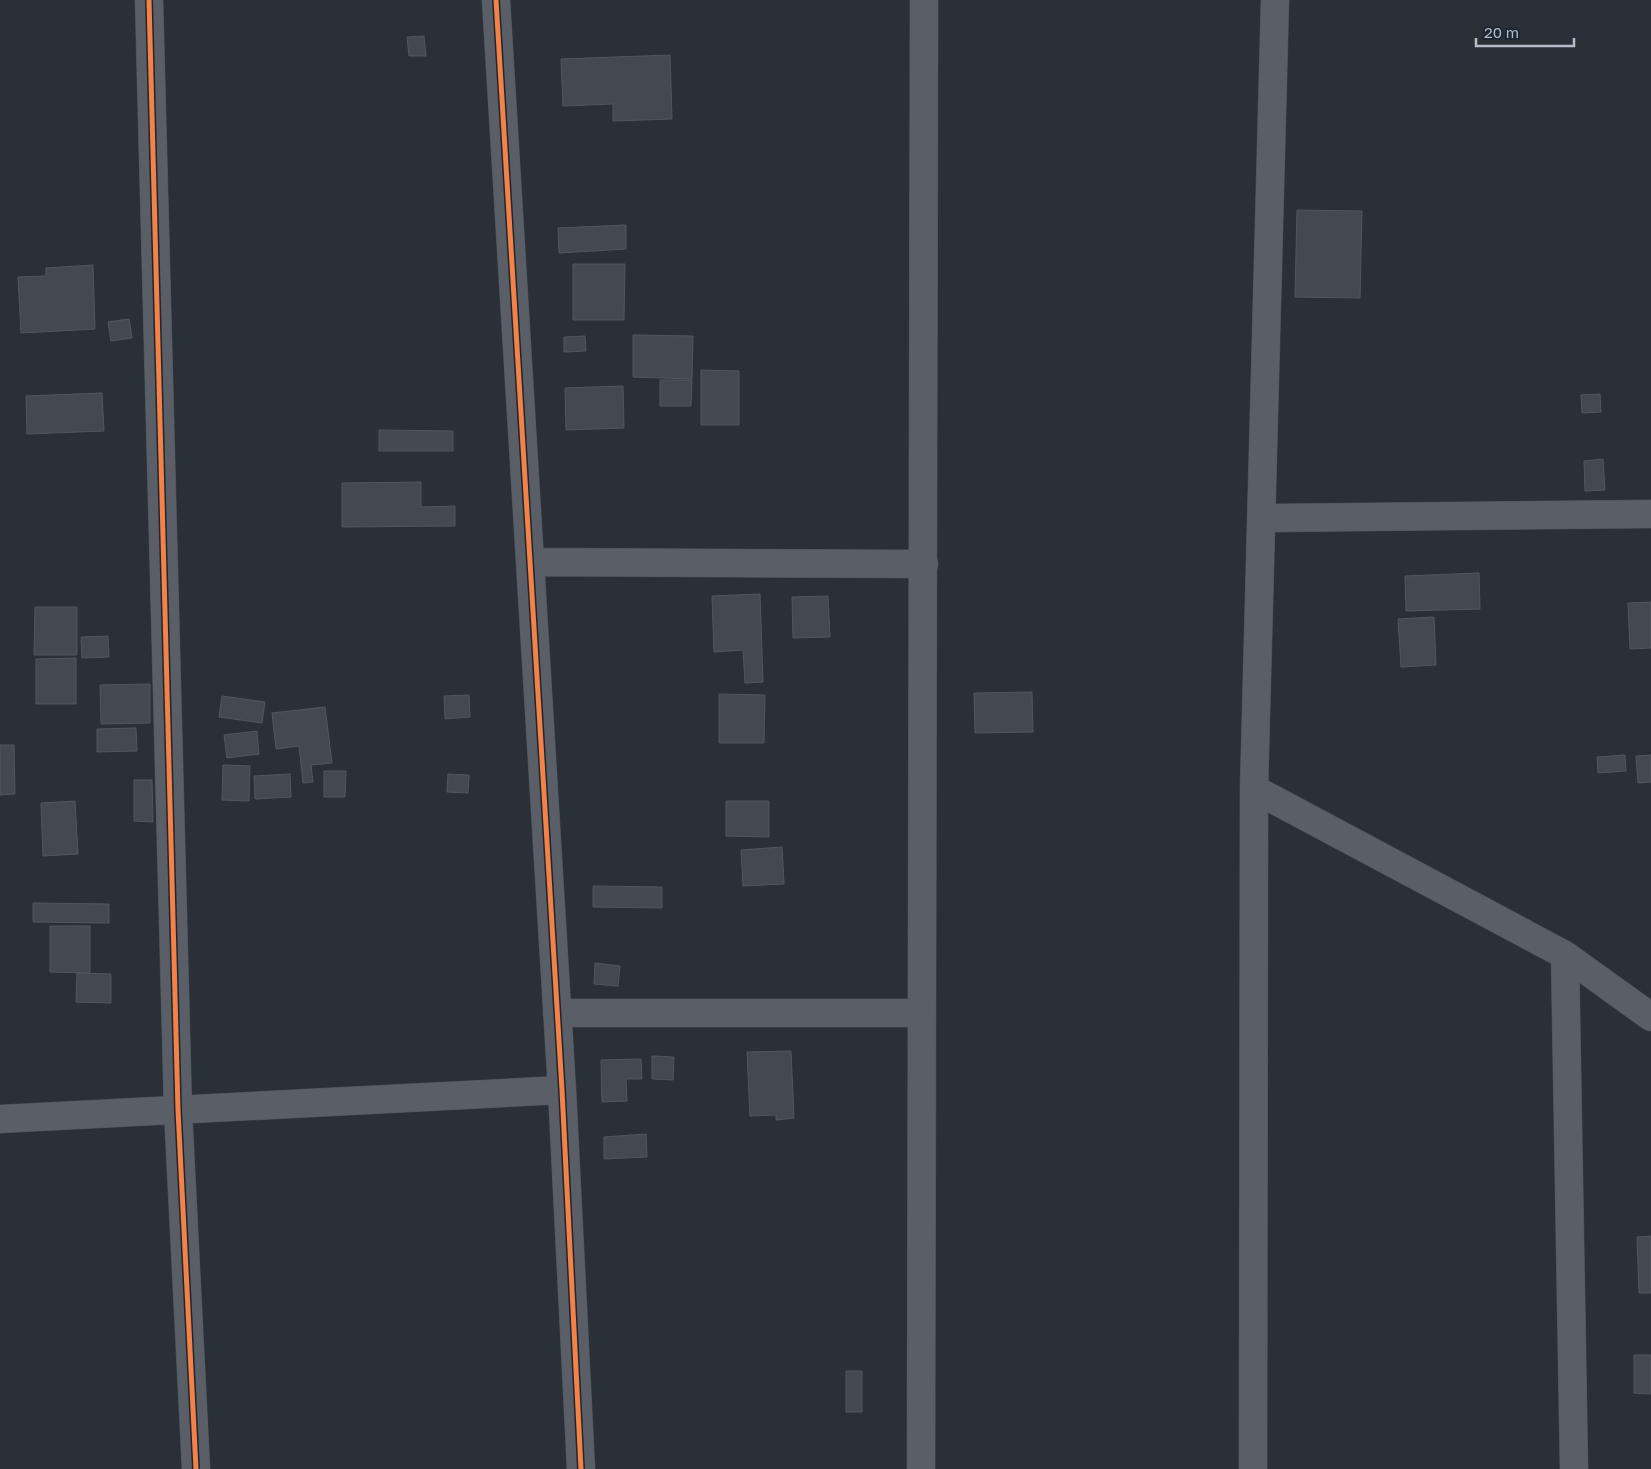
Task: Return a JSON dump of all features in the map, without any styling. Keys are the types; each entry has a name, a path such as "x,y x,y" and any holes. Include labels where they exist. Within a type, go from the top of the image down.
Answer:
{"street":[{"path":"149,0 178,1110 196,1469"},
{"path":"496,0 562,1090 581,1469"},
{"path":"921,1469 924,0"},
{"path":"1253,1469 1254,789 1275,0"},
{"path":"1262,518 1651,514"},
{"path":"531,562 924,564"},
{"path":"1254,789 1565,955 1651,1017"},
{"path":"1565,955 1574,1469"},
{"path":"557,1013 922,1013"},
{"path":"0,1119 562,1090"}],"building":[{"path":"424,36 426,56 409,56 407,37"},
{"path":"670,55 672,119 613,121 613,104 563,106 561,59"},
{"path":"1297,210 1362,211 1360,298 1295,297"},
{"path":"626,225 626,249 559,253 558,228"},
{"path":"573,264 625,264 624,320 573,320"},
{"path":"93,265 95,329 21,333 18,277 46,276 46,268"},
{"path":"129,319 132,338 111,341 108,322"},
{"path":"633,335 693,336 692,379 633,377"},
{"path":"585,336 586,351 564,352 564,337"},
{"path":"701,370 739,371 739,425 701,425"},
{"path":"660,380 692,380 691,406 660,406"},
{"path":"623,386 624,428 566,430 565,388"},
{"path":"102,393 104,431 27,434 26,396"},
{"path":"1600,394 1601,412 1582,413 1581,395"},
{"path":"379,430 453,431 453,451 379,451"},
{"path":"1603,459 1605,490 1585,491 1584,461"},
{"path":"421,482 421,507 455,506 455,526 342,527 342,483"},
{"path":"1479,573 1480,609 1406,611 1405,576"},
{"path":"760,594 763,682 745,683 743,650 714,652 712,596"},
{"path":"828,596 830,637 793,638 792,597"},
{"path":"1651,602 1651,648 1630,649 1628,603"},
{"path":"35,607 77,607 77,655 34,655"},
{"path":"1434,617 1436,665 1401,667 1398,619"},
{"path":"108,636 109,657 82,658 81,637"},
{"path":"76,658 76,704 36,704 36,659"},
{"path":"150,684 150,723 101,724 100,685"},
{"path":"1032,692 1033,732 975,733 974,693"},
{"path":"719,694 765,695 764,743 719,743"},
{"path":"469,695 470,717 445,719 444,696"},
{"path":"222,696 265,702 262,723 219,717"},
{"path":"325,707 332,763 311,765 313,782 303,783 299,746 276,749 272,713"},
{"path":"136,728 137,751 97,752 97,729"},
{"path":"257,731 259,754 227,758 224,735"},
{"path":"0,745 14,745 15,794 0,795"},
{"path":"1625,755 1626,771 1598,773 1597,757"},
{"path":"1651,755 1651,782 1638,783 1636,756"},
{"path":"223,765 250,766 249,801 222,800"},
{"path":"324,771 346,771 345,797 324,797"},
{"path":"290,774 291,797 255,799 254,776"},
{"path":"448,774 469,775 468,793 447,792"},
{"path":"134,780 152,780 153,822 134,821"},
{"path":"75,801 78,854 43,856 41,803"},
{"path":"726,801 769,801 769,837 726,836"},
{"path":"782,847 784,884 743,886 741,850"},
{"path":"593,886 662,887 662,908 593,907"},
{"path":"33,903 109,904 109,923 33,922"},
{"path":"50,926 90,926 90,973 50,972"},
{"path":"595,963 620,966 618,986 594,984"},
{"path":"77,973 111,974 111,1003 76,1002"},
{"path":"791,1051 794,1118 776,1120 776,1115 750,1116 747,1052"},
{"path":"652,1056 674,1057 673,1080 652,1079"},
{"path":"641,1059 642,1079 626,1079 627,1101 602,1102 601,1060"},
{"path":"646,1134 647,1157 604,1159 604,1137"},
{"path":"1651,1236 1651,1293 1639,1293 1637,1237"},
{"path":"1634,1355 1651,1355 1651,1394 1634,1393"},
{"path":"846,1371 862,1371 862,1412 846,1412"}],"cycle path":[{"path":"149,0 178,1110 196,1469"},
{"path":"496,0 562,1090 581,1469"}]}
